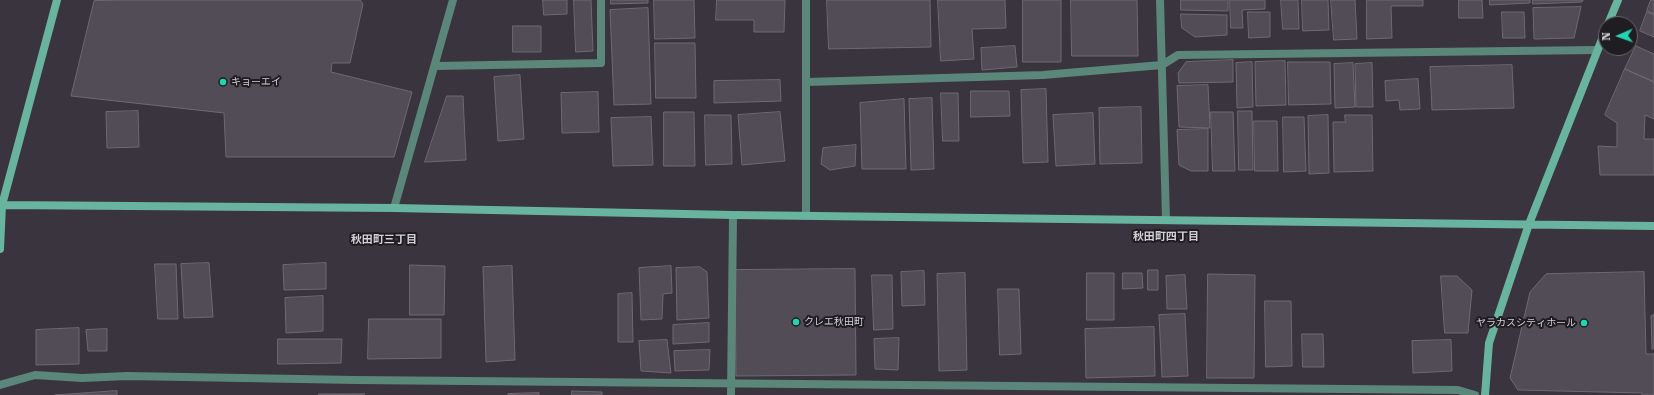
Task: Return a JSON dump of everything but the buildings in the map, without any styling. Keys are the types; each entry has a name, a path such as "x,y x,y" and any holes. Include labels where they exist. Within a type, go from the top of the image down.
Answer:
{"street":[{"path":"0,249 1,205 57,0"},
{"path":"394,208 453,0"},
{"path":"435,66 601,63 601,0"},
{"path":"806,0 806,215"},
{"path":"1160,0 1166,219"},
{"path":"1611,16 1618,0"},
{"path":"807,82 1043,75 1162,65 1178,56 1597,50 1529,224 1489,343 1485,395"},
{"path":"1,205 394,208 733,215 1654,226"},
{"path":"731,395 733,215"},
{"path":"0,386 34,375 82,378 127,376 731,384 1458,390 1475,395"}],"place":[{"name":"キョーエイ","path":"223,82"},
{"name":"クレエ秋田町","path":"796,322"},
{"name":"ヤラカスシティホール","path":"1584,323"}],"district":[{"name":"秋田町四丁目","path":"1166,237"},
{"name":"秋田町三丁目","path":"384,240"}]}
